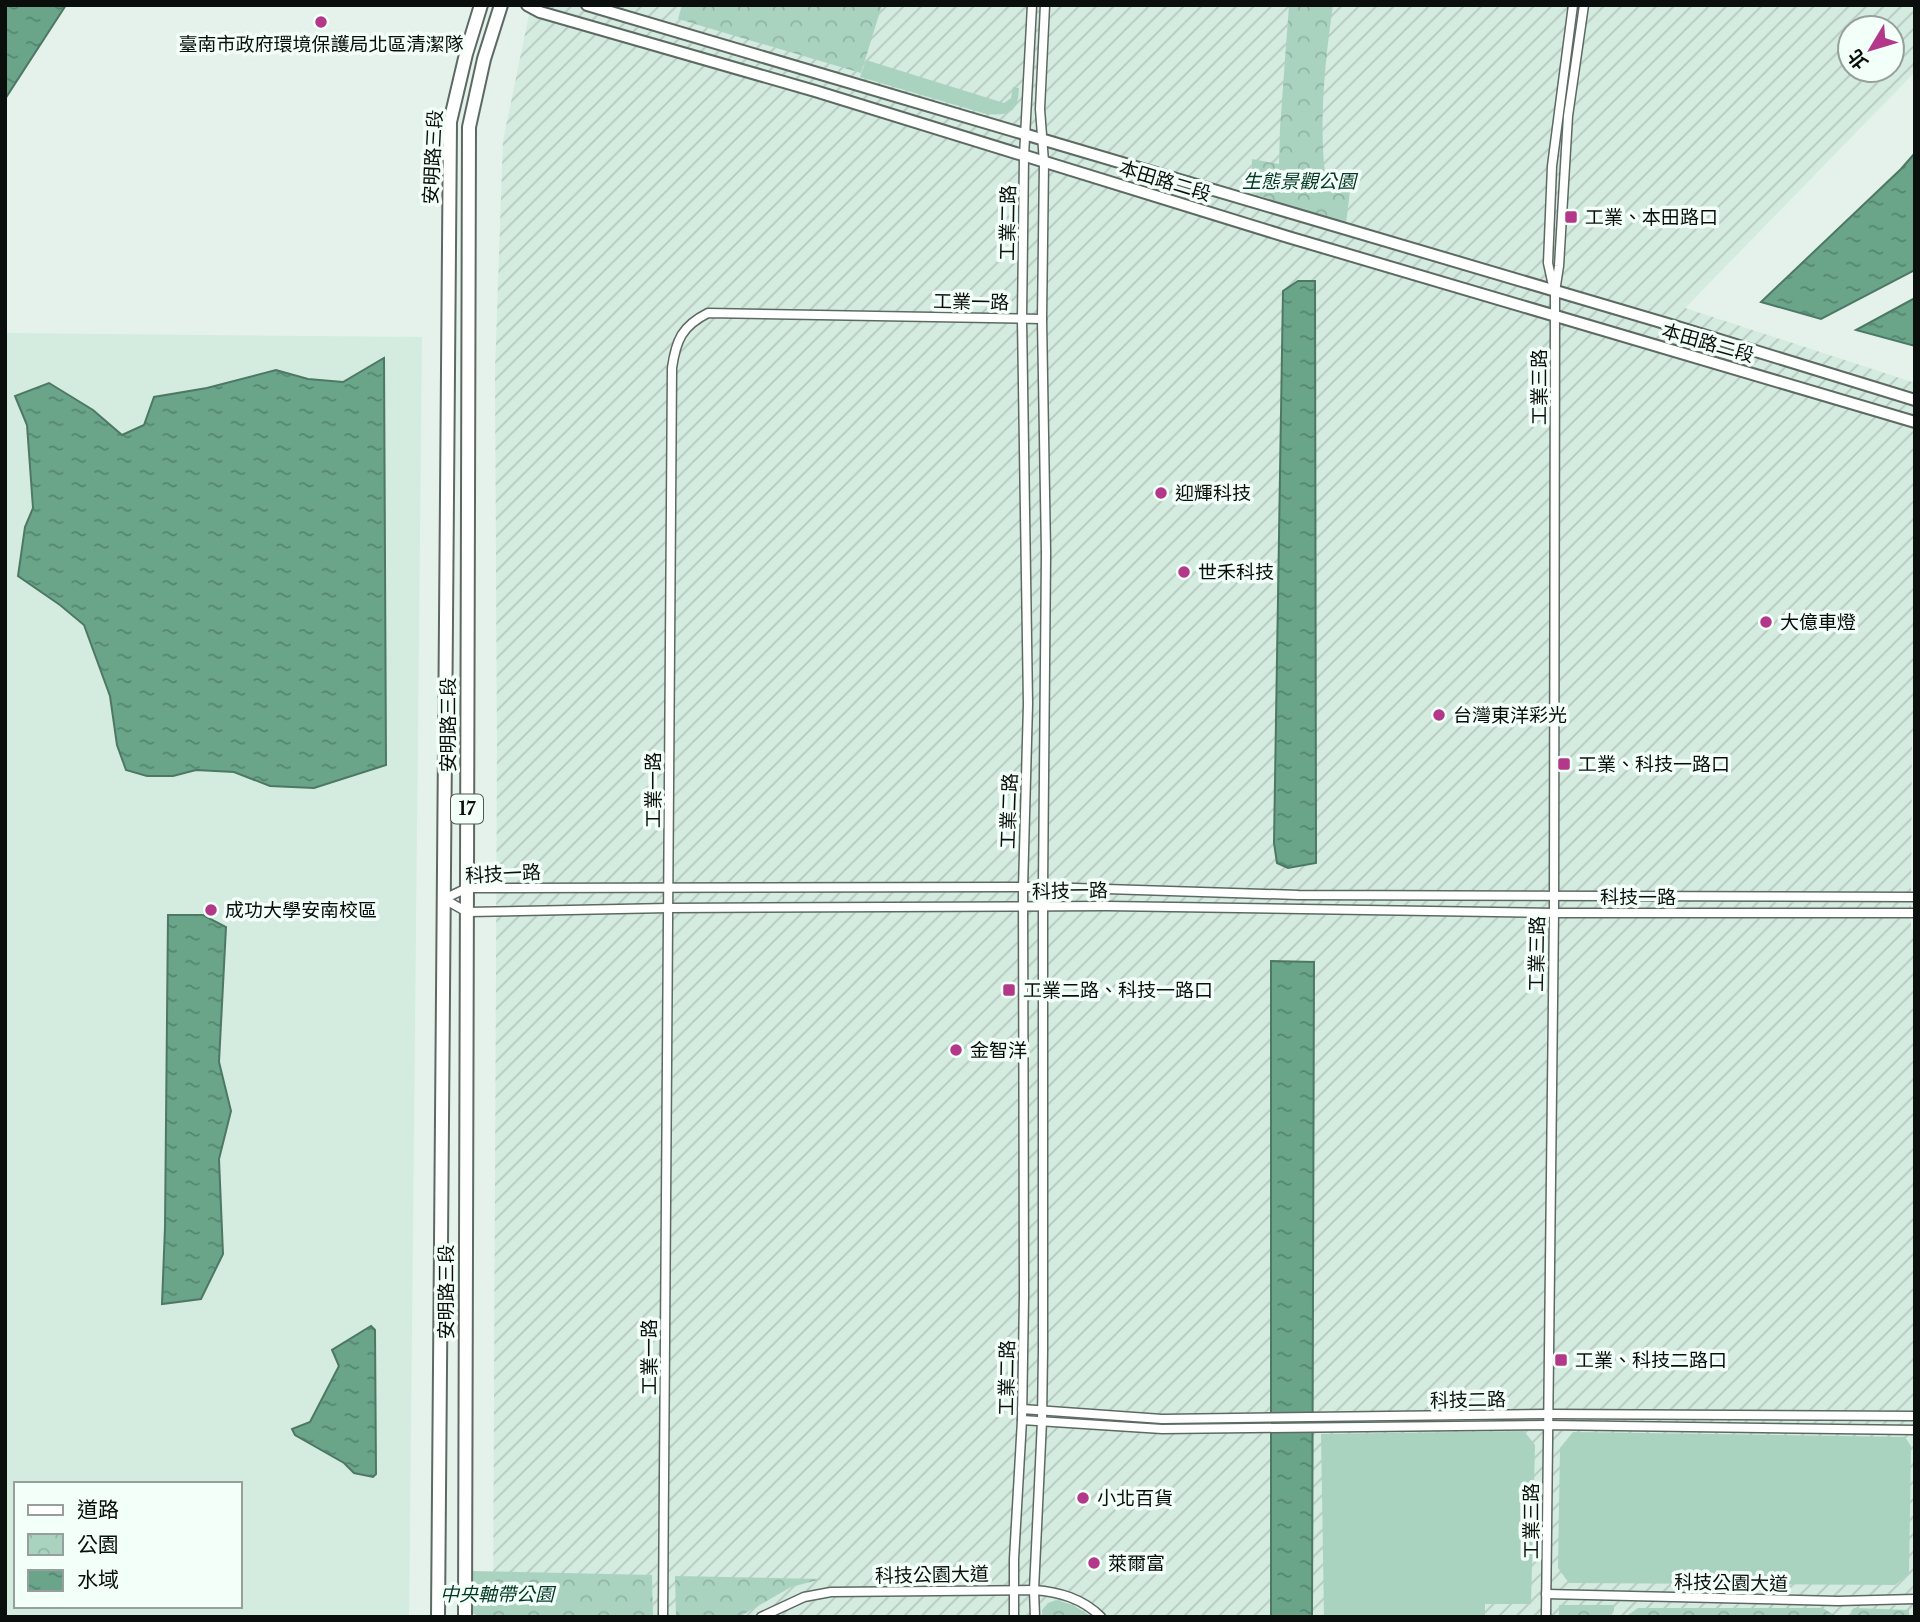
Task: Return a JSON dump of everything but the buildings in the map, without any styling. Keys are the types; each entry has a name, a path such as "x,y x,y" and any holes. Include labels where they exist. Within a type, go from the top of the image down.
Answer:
{"main road":[{"name":"安明路三段","path":"439,1617 450,122 481,5"},
{"name":"安明路三段","path":"464,1617 469,127 484,59 501,5"}],"street":[{"name":"本田路二段","path":"527,5 540,12 802,87 1288,237 1915,422"},
{"name":"本田路二段","path":"587,5 1681,328 1915,400"},
{"name":"工業二路","path":"1014,1617 1023,1420 1023,888 1028,704 1022,319 1024,156 1032,5"},
{"name":"工業二路","path":"1035,1617 1042,1421 1046,552 1042,319 1044,162 1040,109 1045,5"},
{"name":"工業三路","path":"1555,292 1548,263 1553,158 1573,5"},
{"name":"工業三路","path":"1546,1617 1553,913 1555,292 1559,266 1567,127 1584,5"},
{"path":"1557,126 1567,127"},
{"path":"1553,158 1564,159"},
{"name":"工業一路","path":"663,1617 672,382 675,347 691,322 708,313 1042,319"},
{"name":"科技一路","path":"444,899 467,888 668,887 1043,887 1297,895 1915,897"},
{"name":"科技一路","path":"444,899 467,912 668,908 1043,907 1553,913 1915,913"},
{"name":"科技二路","path":"1023,1409 1162,1419 1546,1415 1915,1416"},
{"name":"科技二路","path":"1023,1420 1162,1429 1547,1425 1915,1430"},
{"name":"科技公園大道","path":"761,1617 794,1601 824,1592 1014,1590 1058,1592 1077,1600 1101,1617"},
{"name":"科技公園大道","path":"1546,1594 1838,1601 1915,1599"}],"shaded area":[{"path":"531,5 1915,5 1915,72 1906,81 1906,14 1836,14 1836,84 1903,84 1685,308 1915,383 1915,712 1912,736 1911,929 1915,930 1915,1617 493,1617 497,750 495,371 503,141"},
{"name":"成功大學安南校區","path":"5,333 422,337 409,1617 5,1617"}],"green space":[{"path":"682,5 882,5 861,73 678,19"},
{"name":"生態景觀公園","path":"1289,5 1333,5 1324,90 1323,154 1325,175 1351,182 1346,224 1251,193 1252,159 1279,164"},
{"path":"866,60 1004,103 1011,98 1013,87 1019,88 1017,102 1007,113 986,114 860,77"},
{"path":"1524,1431 1535,1445 1531,1604 1485,1604 1485,1617 1324,1617 1321,1434"},
{"path":"1573,1432 1905,1437 1911,1446 1909,1574 1895,1585 1569,1583 1558,1568 1560,1448"},
{"name":"中央軸帶公園","path":"472,1571 652,1575 653,1617 480,1617 472,1613"},
{"path":"675,1576 822,1579 791,1587 739,1617 676,1617"},
{"path":"1056,1600 1073,1605 1092,1617 1042,1617 1042,1610 1048,1603"},
{"path":"1559,1605 1614,1605 1614,1611 1610,1617 1559,1617"},
{"path":"1638,1608 1823,1608 1837,1617 1625,1617"},
{"path":"1854,1608 1909,1610 1909,1617 1853,1617 1851,1611"}],"water":[{"path":"5,5 66,5 5,99"},
{"path":"1915,153 1915,270 1821,319 1761,302 1901,169"},
{"path":"1298,281 1315,281 1316,863 1288,868 1277,863 1274,843 1283,291"},
{"path":"1915,298 1915,346 1856,330"},
{"path":"384,358 386,765 314,788 270,786 234,772 196,770 173,776 147,776 126,770 117,745 110,696 84,625 18,576 25,527 33,508 27,425 15,396 49,383 93,410 122,435 144,425 154,397 207,388 276,370 308,379 343,382"},
{"path":"168,915 203,915 226,927 219,1062 231,1111 219,1159 223,1254 201,1299 162,1304 165,1227"},
{"path":"1271,961 1314,962 1312,1617 1271,1617"},
{"path":"371,1326 375,1330 376,1474 373,1477 354,1473 344,1463 295,1435 292,1429 310,1422 339,1366 332,1350"}],"place":[{"name":"臺南市政府環境保護局北區清潔隊","path":"321,22"},
{"name":"工業、本田路口","path":"1571,217"},
{"name":"迎輝科技","path":"1161,493"},
{"name":"世禾科技","path":"1184,572"},
{"name":"大億車燈","path":"1766,622"},
{"name":"台灣東洋彩光","path":"1439,715"},
{"name":"工業、科技一路口","path":"1564,764"},
{"name":"成功大學安南校區","path":"211,910"},
{"name":"工業二路、科技一路口","path":"1009,990"},
{"name":"金智洋","path":"956,1050"},
{"name":"工業、科技二路口","path":"1561,1360"},
{"name":"小北百貨","path":"1083,1498"},
{"name":"萊爾富","path":"1094,1563"}]}
